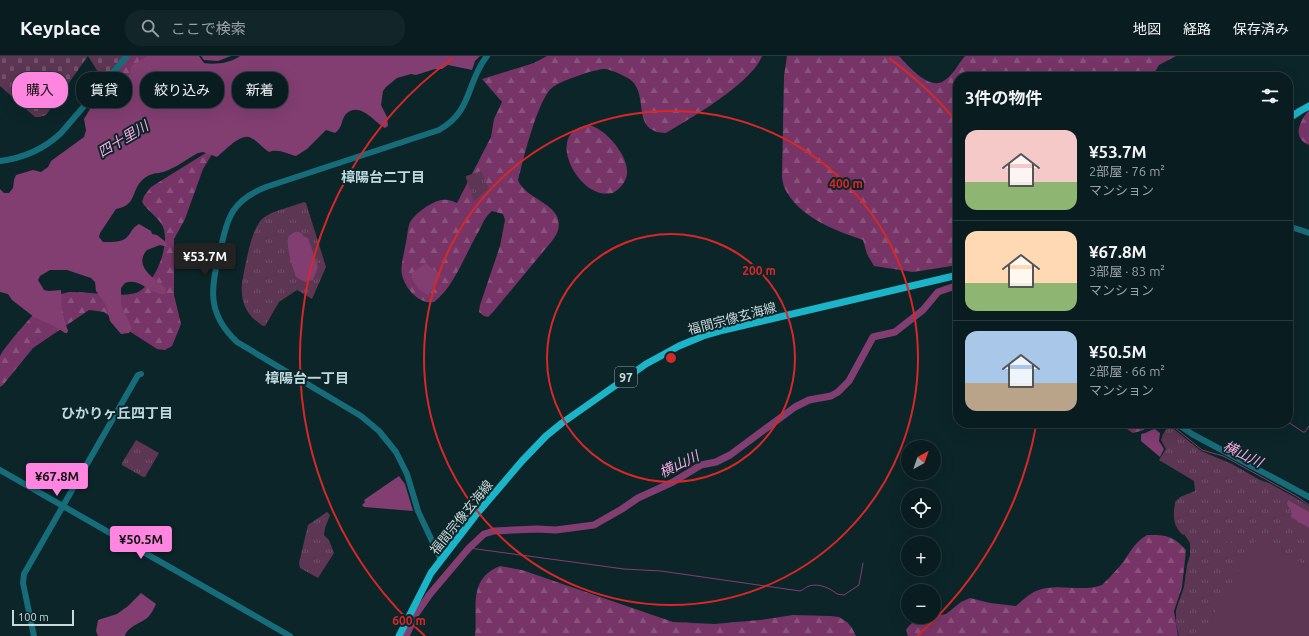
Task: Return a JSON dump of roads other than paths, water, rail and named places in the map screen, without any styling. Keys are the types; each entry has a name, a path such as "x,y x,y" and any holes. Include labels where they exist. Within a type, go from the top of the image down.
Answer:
{"main road":[{"path":"1293,116 1309,106"},
{"name":"福間宗像玄海線","path":"399,636 428,580 441,560 522,461 546,436 562,423 628,376 660,356 703,336 953,276"}],"street":[{"path":"0,160 13,159 28,155 50,143 61,133 127,56"},
{"path":"441,560 418,511 404,469 396,452 389,442 379,430 361,416 237,342 225,328 216,311 213,281 227,224 233,210 244,198 266,187 445,127 454,120 460,112 479,68 487,56"},
{"path":"1293,228 1309,233"},
{"path":"34,636 23,578 24,574 138,375 141,374"},
{"path":"1183,428 1309,497"},
{"path":"0,470 290,636"}],"water":[{"name":"四十里川","path":"148,56 199,56 204,63 213,64 228,62 240,56 480,56 475,61 472,70 448,65 442,69 435,69 416,75 411,74 397,78 383,91 381,105 387,117 388,126 385,128 362,111 351,111 346,114 340,128 335,133 326,130 307,149 296,156 279,151 269,152 253,139 247,137 238,140 217,157 203,152 198,153 170,169 151,174 146,177 137,186 128,204 116,209 100,233 99,237 103,242 120,241 126,238 139,224 167,243 167,247 160,245 147,250 142,261 146,271 166,289 166,293 157,293 136,282 125,283 121,288 121,304 132,329 129,333 121,334 110,321 106,305 96,291 95,282 91,278 67,270 50,270 40,276 38,280 44,290 61,290 62,312 68,331 65,333 56,327 34,317 12,300 8,294 0,292 0,189 4,193 9,193 13,188 16,175 33,170 41,172 48,167 51,161 84,137 86,130 84,119 91,108 132,108 131,66"},
{"path":"201,56 231,56 218,61 204,60"},
{"path":"295,232 300,232 303,236 308,238 318,267 313,280 305,282 296,277 288,246 289,236"},
{"path":"426,263 441,275 428,295 418,289 411,277 412,273"},
{"path":"1155,429 1160,433 1159,441 1164,449 1160,457 1141,441 1141,434"},
{"path":"399,476 405,484 413,511 364,507 362,505 365,502 364,500"},
{"path":"1288,500 1309,512 1309,528 1291,517 1292,512 1287,504"},
{"path":"141,593 156,604 148,617 128,630 125,636 98,636 96,631 98,620 117,614 128,606"}],"waterway":[{"name":"横山川","path":"406,636 416,614 430,594 469,548 484,534 494,531 537,529 556,530 594,525 638,498 673,482 701,465 716,462 730,455 795,407 809,400 831,396 838,392 849,381 873,337 895,332 923,310 938,292 953,287"},
{"path":"1293,425 1303,432 1305,432 1309,426"},
{"name":"横山川","path":"1175,428 1202,450 1229,459 1296,496 1309,505"},
{"path":"469,548 624,569 661,571 800,591 809,586 817,585 828,588 837,594 844,595 859,585 863,563"}],"district":[{"name":"樟陽台二丁目","path":"383,177"},
{"name":"樟陽台一丁目","path":"307,378"},
{"name":"ひかりヶ丘四丁目","path":"117,413"}]}
